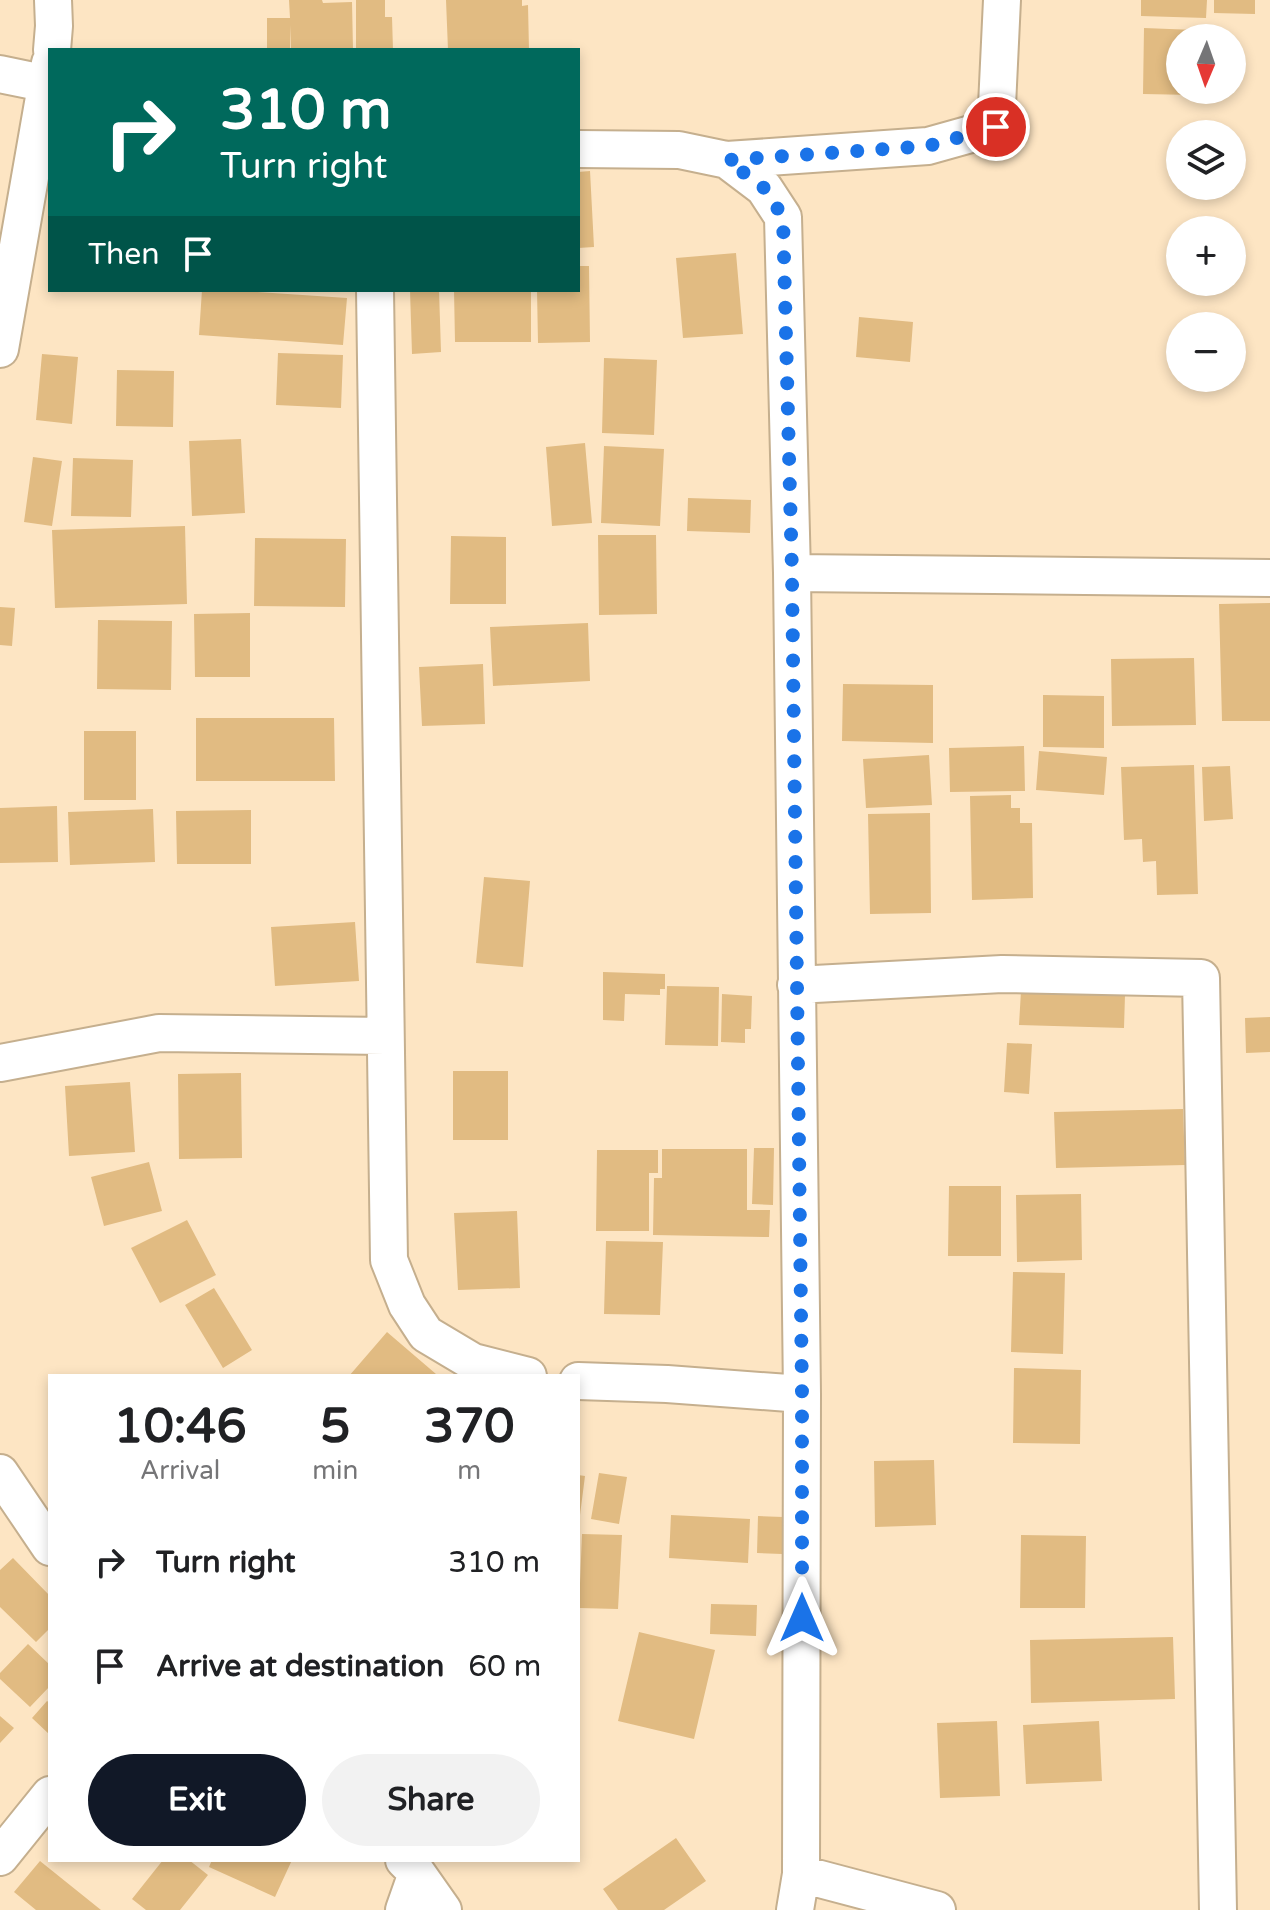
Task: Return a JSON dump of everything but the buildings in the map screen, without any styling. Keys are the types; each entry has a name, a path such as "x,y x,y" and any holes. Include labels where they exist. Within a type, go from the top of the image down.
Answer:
{"street":[{"path":"52,48 53,0"},
{"path":"580,149 679,150 727,160 928,146 996,127 1002,0"},
{"path":"0,74 48,65"},
{"path":"0,349 43,146 48,88"},
{"path":"727,160 764,188 783,217 792,573 802,1394 801,1874 795,1910"},
{"path":"375,292 389,1260 407,1305 426,1334 473,1362 520,1374"},
{"path":"792,573 1270,578"},
{"path":"796,985 1002,974 1201,978 1218,1910"},
{"path":"0,1063 159,1033 385,1036"},
{"path":"580,1381 802,1394"},
{"path":"0,1473 48,1544"},
{"path":"0,1857 48,1797"},
{"path":"404,1910 411,1866"},
{"path":"411,1866 443,1910"},
{"path":"801,1874 937,1910"}],"route":[{"path":"802,1618 792,573 783,217 764,188 727,160 928,146 996,127"}]}
